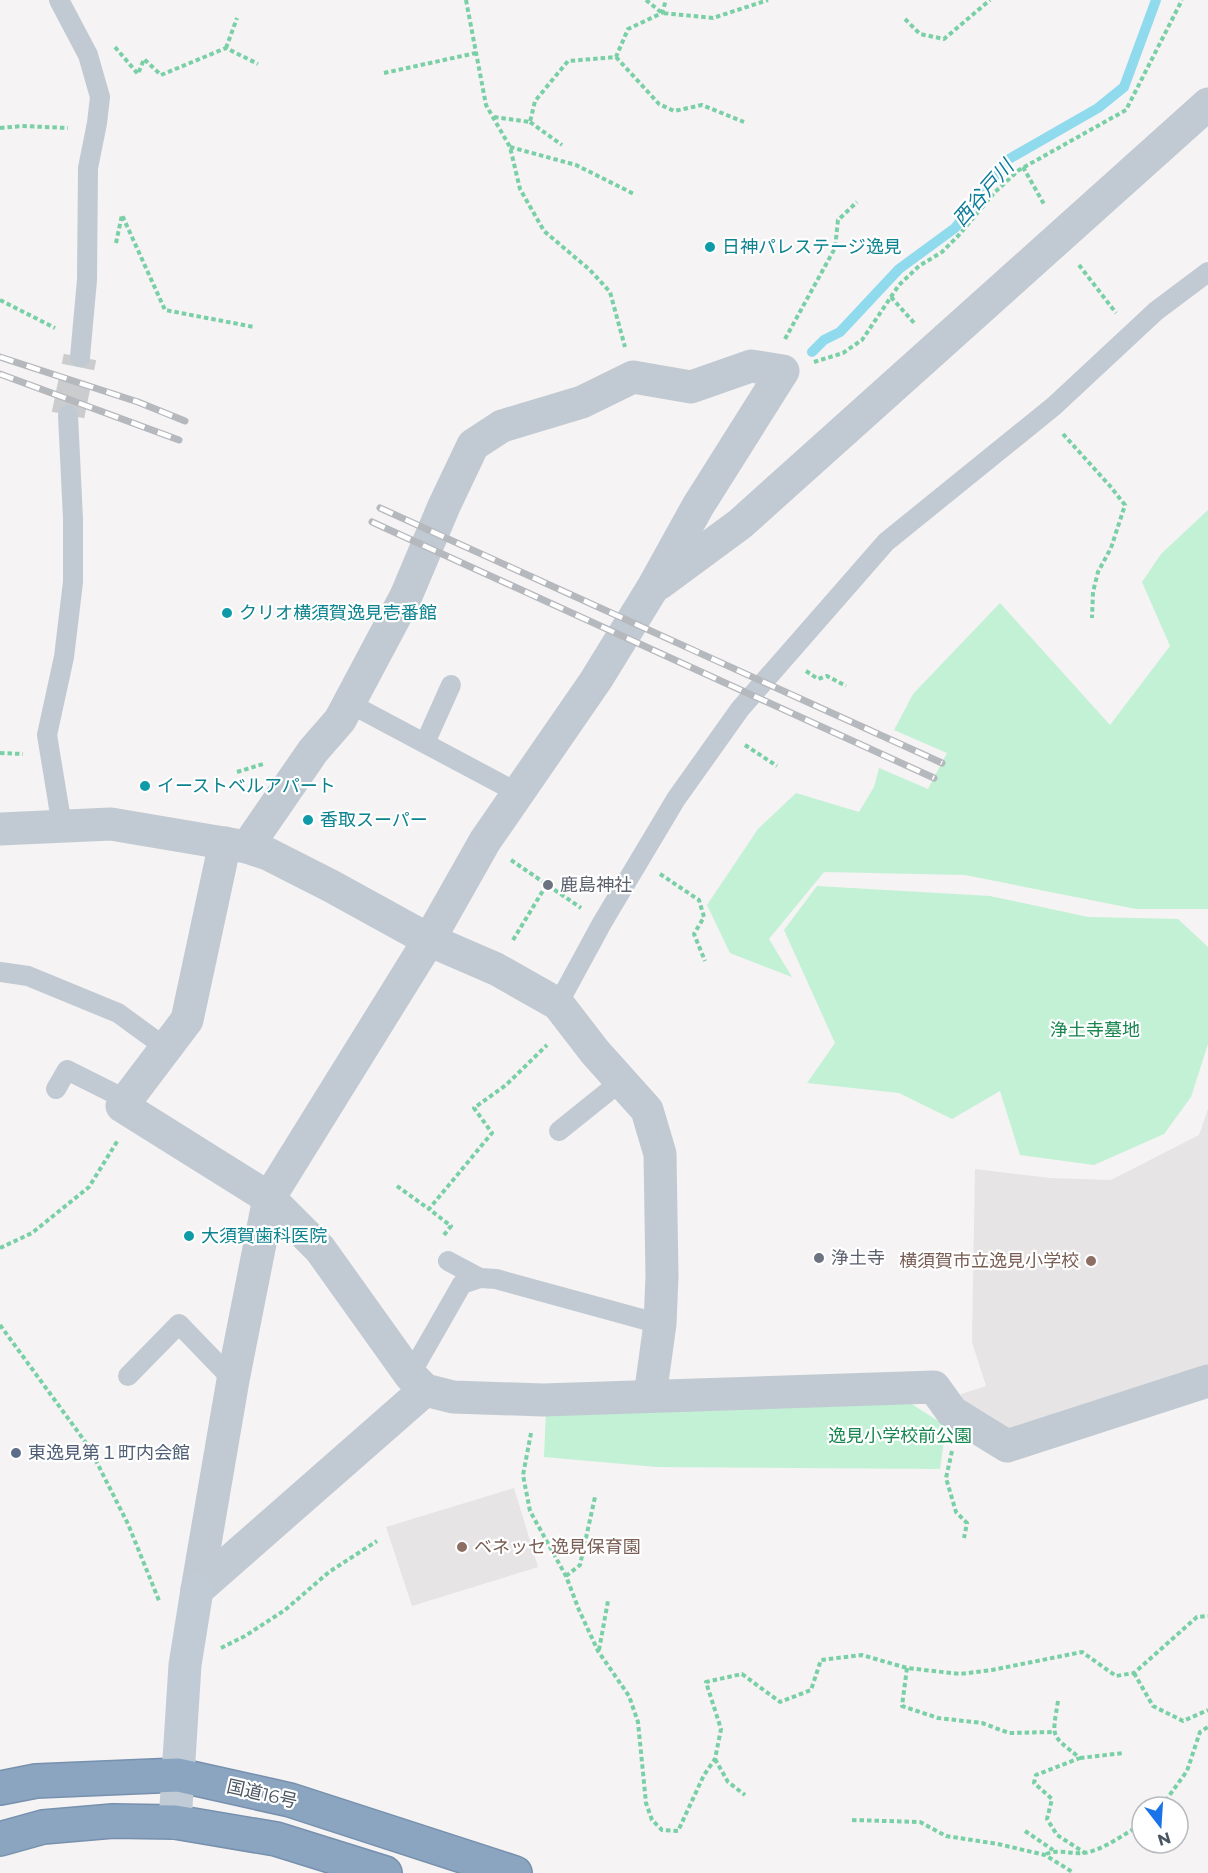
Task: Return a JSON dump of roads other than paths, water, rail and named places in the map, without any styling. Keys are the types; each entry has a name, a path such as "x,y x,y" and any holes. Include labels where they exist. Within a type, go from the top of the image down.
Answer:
{"highway":[{"name":"国道16号","path":"0,1788 36,1781 178,1775 290,1800 515,1873"},
{"path":"0,1839 43,1827 113,1821 175,1821 276,1839 385,1873"}],"street":[{"path":"652,589 740,524 1208,104"},
{"path":"175,1821 185,1665 233,1380 269,1198 429,940 485,841 596,680 652,589 776,370 751,366 691,387 633,377 582,402 502,426 473,445 406,596 340,720 236,845 187,1020 166,1048 130,1107 269,1198 320,1249 417,1382 453,1397 543,1400 934,1387 952,1412 1007,1446 1208,1381"},
{"path":"0,829 111,824 236,845 268,854 429,940 496,969 565,1013 620,1082 647,1110 660,1154 662,1276 660,1324 650,1396"},
{"path":"197,1590 417,1382"}],"lane":[{"path":"59,0 88,55 100,97 88,168 87,280 80,348"},
{"path":"565,1013 602,923 676,800 740,709 886,542 1046,412 1156,311 1208,272"},
{"path":"62,826 47,735 64,657 73,582 73,519 68,415"},
{"path":"425,743 451,685"},
{"path":"349,703 518,793"},
{"path":"0,972 28,976 118,1013 166,1048"},
{"path":"56,1089 67,1070 130,1107"},
{"path":"559,1131 620,1082"},
{"path":"448,1261 480,1278"},
{"path":"417,1382 462,1284 480,1278 496,1279 660,1324"},
{"path":"128,1376 179,1324 233,1380"}],"waterway":[{"name":"西谷戸川","path":"812,352 824,340 840,332 899,269 955,228 1009,159 1098,108 1124,87 1156,0"}],"tunnel":[{"path":"68,415 80,357"}],"railway":[{"path":"0,357 138,402 185,421"},
{"path":"0,374 179,440"},
{"path":"380,508 942,763"},
{"path":"372,522 934,778"}],"place":[{"name":"日神パレステージ逸見","path":"710,247"},
{"name":"クリオ横須賀逸見壱番館","path":"227,613"},
{"name":"イーストベルアパート","path":"145,786"},
{"name":"香取スーパー","path":"308,820"},
{"name":"鹿島神社","path":"548,885"},
{"name":"大須賀歯科医院","path":"189,1236"},
{"name":"浄土寺","path":"819,1258"},
{"name":"横須賀市立逸見小学校","path":"1091,1261"},
{"name":"東逸見第１町内会館","path":"16,1453"},
{"name":"ベネッセ 逸見保育園","path":"462,1547"}],"park label":[{"name":"浄土寺墓地","path":"1095,1030"},
{"name":"逸見小学校前公園","path":"900,1436"}]}
